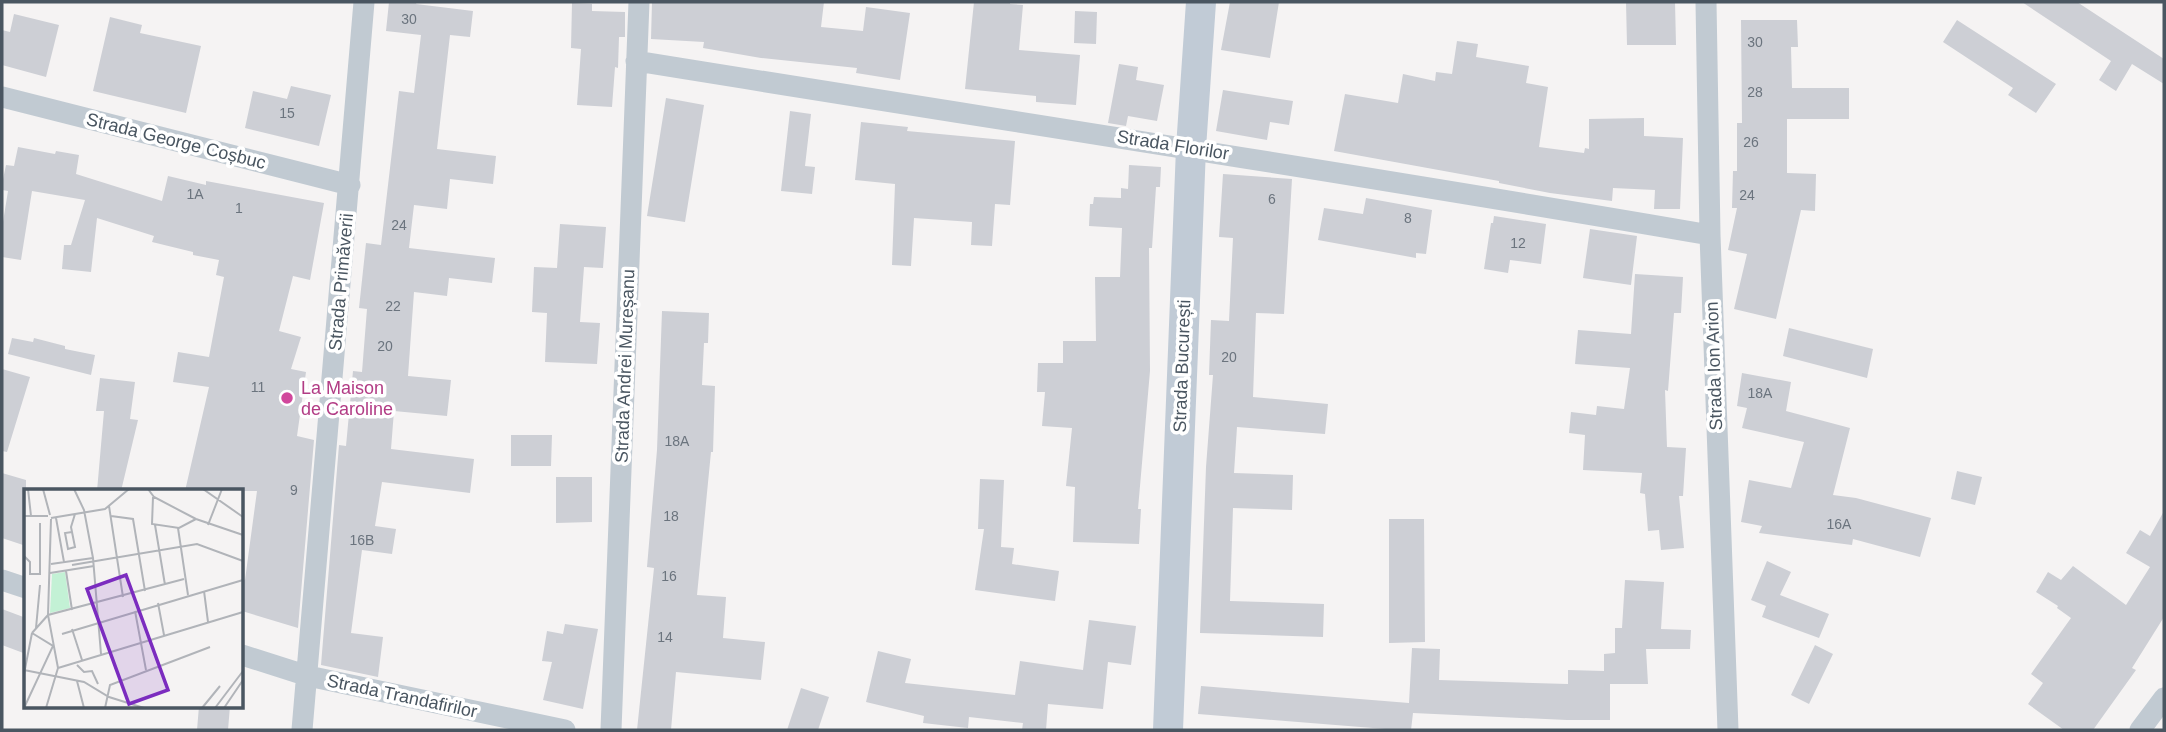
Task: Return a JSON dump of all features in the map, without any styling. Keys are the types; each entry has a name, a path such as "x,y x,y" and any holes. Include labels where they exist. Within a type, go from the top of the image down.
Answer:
{"main road":[{"name":"Strada București","path":"1168,730 1191,148 1201,2"}],"street":[{"name":"Strada Primăverii","path":"302,730 364,2"},
{"name":"Strada Andrei Mureșanu","path":"611,730 639,2"},
{"name":"Strada Ion Arion","path":"1706,2 1710,235 1728,730"},
{"name":"Strada Florilor","path":"636,61 1191,148 1710,235"},
{"name":"Strada George Coșbuc","path":"2,97 349,185"},
{"path":"2,580 24,587"},
{"name":"Strada Trandafirilor","path":"243,655 308,676 565,730"},
{"path":"2140,730 2164,698"}],"building":[{"path":"389,2 417,2 416,4 473,11 470,37 450,35 437,149 496,156 493,184 450,179 447,209 414,205 409,248 495,258 492,283 449,278 447,296 414,292 408,376 451,380 447,416 394,411 391,449 474,459 470,493 382,482 375,526 396,529 392,554 362,550 351,633 383,637 378,677 321,665 339,445 346,446 353,371 362,372 367,309 359,308 366,243 381,245 399,91 414,93 421,35 386,31"},
{"path":"652,2 824,2 821,27 863,31 866,7 910,13 900,80 856,73 857,68 761,58 703,48 704,42 651,39"},
{"path":"974,2 1010,2 1023,5 1019,50 1080,55 1076,105 1036,102 1036,96 965,89"},
{"path":"1230,2 1279,2 1270,58 1221,50"},
{"path":"1626,2 1675,2 1676,45 1627,45"},
{"path":"2022,2 2077,2 2164,59 2164,84 2132,64 2116,91 2099,80 2111,61"},
{"path":"572,3 592,4 592,11 625,12 625,37 619,37 612,107 577,105 581,49 571,48"},
{"path":"1075,11 1097,12 1096,44 1074,43"},
{"path":"14,14 59,25 46,77 2,65 2,30 10,32"},
{"path":"110,17 142,25 140,33 201,46 186,113 93,91"},
{"path":"1741,20 1797,20 1798,47 1791,47 1792,88 1849,88 1849,119 1787,119 1787,173 1816,174 1815,211 1801,210 1776,319 1734,309 1747,254 1728,250 1737,208 1732,208 1733,171 1737,171 1737,123 1742,123"},
{"path":"1957,20 2056,84 2036,113 2008,95 2013,88 1943,42"},
{"path":"1457,41 1478,44 1476,57 1529,66 1526,83 1548,87 1539,147 1584,153 1585,148 1589,149 1589,119 1644,118 1644,136 1683,138 1680,209 1654,209 1655,190 1613,188 1612,201 1550,193 1334,151 1345,94 1398,103 1403,74 1435,81 1436,72 1452,74"},
{"path":"1119,64 1138,67 1136,80 1164,85 1157,121 1128,116 1126,126 1108,123"},
{"path":"291,86 331,95 319,146 245,128 253,91 287,99"},
{"path":"1223,90 1293,101 1289,125 1270,122 1267,140 1216,131"},
{"path":"666,98 704,105 685,222 647,216"},
{"path":"790,111 811,114 805,166 815,167 812,194 781,191"},
{"path":"861,122 908,127 907,131 1015,141 1010,205 995,204 992,246 971,245 972,222 914,218 911,266 892,265 895,184 855,180"},
{"path":"18,147 55,154 56,151 79,155 76,174 162,201 168,176 206,185 206,181 324,203 310,280 293,276 279,331 301,337 291,369 306,372 297,436 314,440 298,628 243,611 243,579 245,580 257,491 185,489 209,387 173,382 178,352 209,357 224,277 216,275 219,260 152,242 154,236 97,218 91,272 62,269 64,245 71,245 85,200 32,191 21,260 2,257 2,228 8,191 2,190 2,184 6,165 14,166"},
{"path":"1129,165 1161,167 1160,187 1156,187 1152,248 1149,248 1150,371 1138,509 1141,509 1139,544 1073,542 1075,487 1066,486 1072,428 1042,426 1045,392 1037,392 1038,363 1063,363 1063,341 1096,341 1095,277 1120,277 1122,228 1089,226 1090,204 1093,204 1094,197 1121,198 1121,188 1128,189"},
{"path":"1223,174 1292,179 1284,314 1256,313 1253,397 1328,404 1325,434 1237,427 1234,473 1293,475 1292,510 1233,508 1230,601 1324,604 1323,637 1200,633 1206,467 1213,375 1209,375 1211,320 1229,321 1233,238 1219,237"},
{"path":"1366,198 1432,210 1426,254 1416,253 1416,258 1318,240 1324,208 1363,214"},
{"path":"1494,216 1546,224 1541,264 1510,260 1508,273 1484,269"},
{"path":"560,224 606,227 603,268 584,267 580,322 600,323 597,364 545,362 547,313 532,312 534,267 557,268"},
{"path":"1590,229 1637,236 1631,285 1583,278"},
{"path":"1635,274 1683,277 1681,313 1674,313 1668,391 1665,390 1667,447 1686,448 1683,496 1679,496 1684,548 1661,550 1659,530 1648,531 1645,494 1640,493 1642,473 1583,470 1585,435 1569,433 1571,412 1596,415 1597,406 1624,409 1630,368 1575,364 1578,330 1631,334"},
{"path":"662,311 709,313 702,385 715,386 713,452 697,595 726,597 723,638 765,642 761,680 676,672 671,730 637,730 654,568 647,567 657,450"},
{"path":"1789,328 1873,349 1867,378 1783,356"},
{"path":"12,338 33,342 34,338 65,346 65,349 95,355 91,375 8,354"},
{"path":"2,369 30,377 7,452 2,451"},
{"path":"1742,373 1791,382 1786,411 1850,428 1833,495 1856,498 1931,518 1920,557 1853,539 1852,545 1759,533 1762,526 1741,522 1749,480 1791,488 1804,442 1742,428 1747,408 1737,406"},
{"path":"100,378 135,382 130,419 138,420 121,489 97,489 104,411 96,411"},
{"path":"511,435 552,435 551,466 511,466"},
{"path":"1957,471 1982,477 1975,505 1951,499"},
{"path":"2,473 26,480 26,489 24,545 2,538"},
{"path":"556,477 592,477 592,522 556,523"},
{"path":"980,479 1004,480 1001,547 1014,548 1012,564 1059,571 1055,601 975,590 984,529 978,529"},
{"path":"2164,511 2164,617 2132,668 2136,670 2093,730 2064,730 2028,704 2043,683 2031,674 2071,618 2036,592 2048,572 2061,580 2073,566 2126,605 2150,567 2126,553 2140,530 2150,536"},
{"path":"1389,519 1424,519 1425,642 1389,643"},
{"path":"1767,561 1791,572 1780,595 1829,614 1819,638 1762,617 1766,606 1751,600"},
{"path":"1625,580 1664,582 1661,629 1691,630 1690,649 1646,649 1648,684 1610,684 1610,720 1413,713 1411,730 1398,730 1198,714 1201,686 1409,703 1412,648 1440,649 1439,680 1568,684 1568,670 1604,671 1604,654 1615,653 1615,628 1622,628"},
{"path":"2,609 24,617 24,653 2,645"},
{"path":"1089,620 1136,626 1131,665 1108,662 1103,709 1048,704 1046,730 1022,730 1023,723 969,717 968,728 923,723 924,716 866,702 878,651 911,659 905,683 1015,695 1020,661 1083,670"},
{"path":"565,624 598,629 583,709 543,700 552,662 542,661 547,631 563,634"},
{"path":"1815,645 1833,654 1809,704 1791,695"},
{"path":"801,688 829,697 818,730 787,730"},
{"path":"199,708 230,708 228,730 197,730"}],"place":[{"name":"La Maison de Caroline","path":"287,398"}]}
